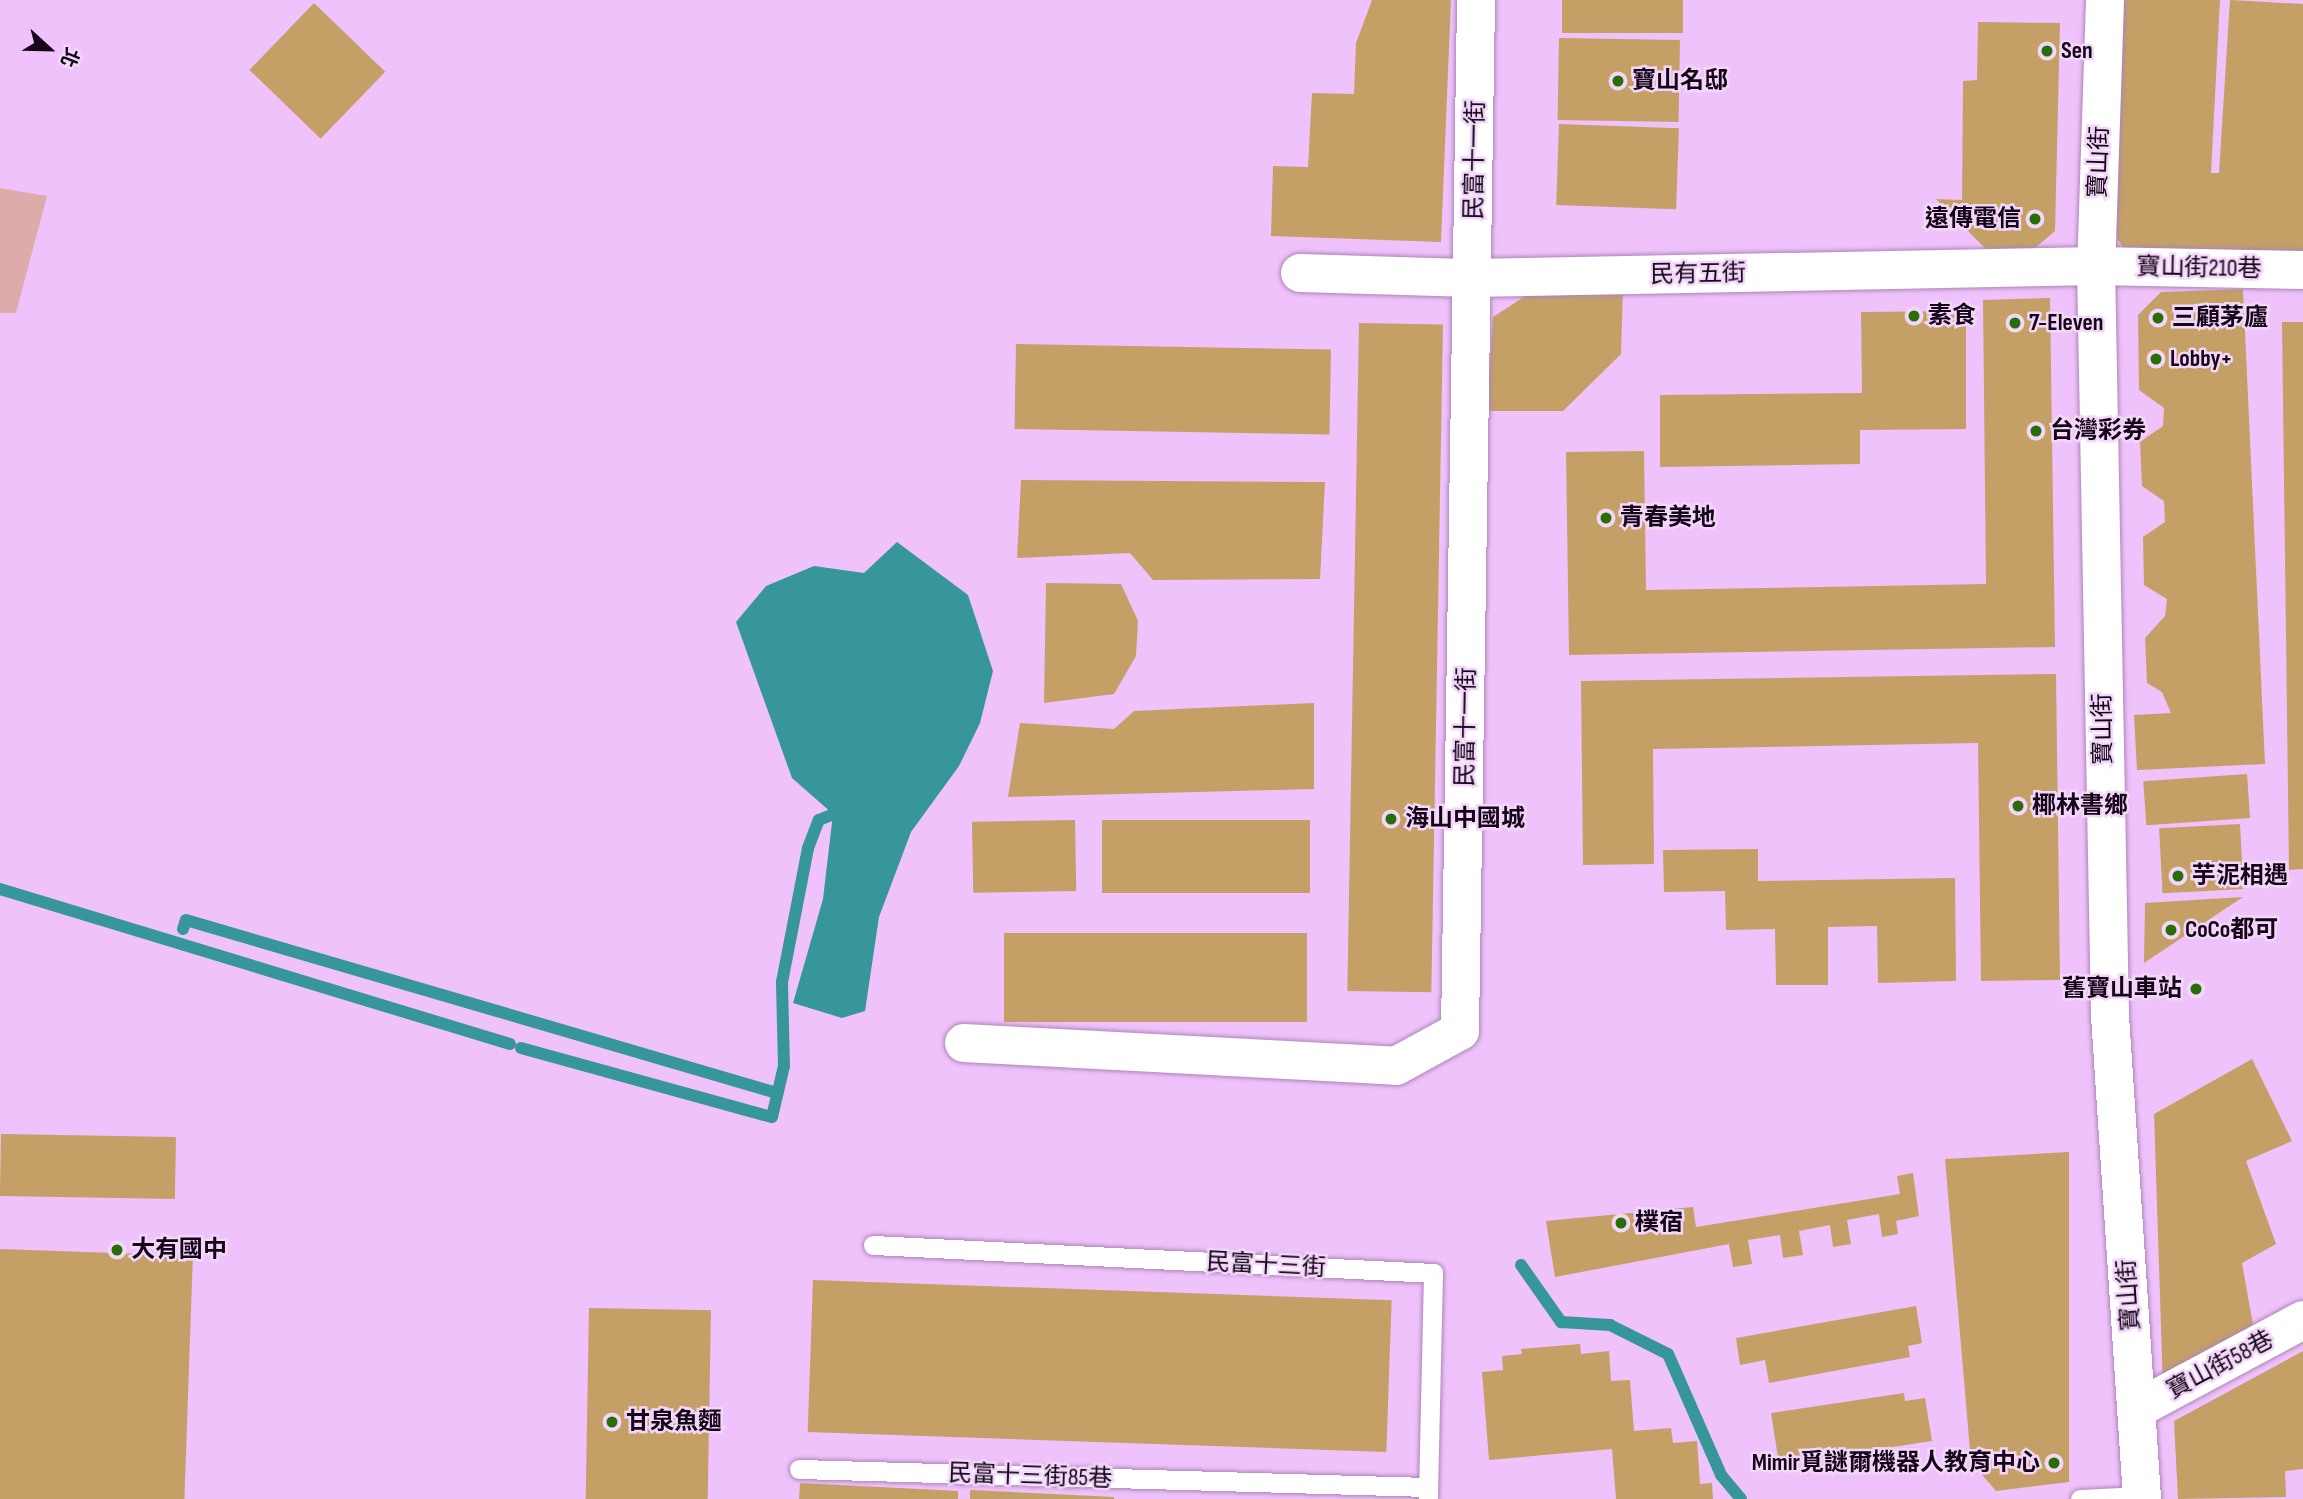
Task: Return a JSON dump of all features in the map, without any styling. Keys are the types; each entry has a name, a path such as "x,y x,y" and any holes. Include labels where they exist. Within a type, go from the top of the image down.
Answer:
{"street":[{"name":"民富十一街","path":"964,1043 1396,1066 1460,1031 1476,0"},
{"name":"寶山街","path":"2105,0 2096,266 2110,1016 2142,1497"},
{"name":"民有五街","path":"1300,273 1473,278 2096,266"},
{"name":"寶山街210巷","path":"2096,266 2303,270"},
{"name":"寶山街58巷","path":"2137,1409 2303,1320"}],"lane":[{"name":"民富十三街","path":"873,1245 1433,1273 1428,1493"},
{"name":"民富十三街85巷","path":"799,1469 1428,1493"},
{"path":"2080,1499 2142,1497"}],"shaded area":[{"path":"0,188 47,196 16,313 0,313"},
{"path":"897,542 968,595 993,671 980,723 959,766 911,832 879,917 865,1011 842,1018 793,1003 823,899 833,814 792,778 736,622 766,586 814,566 864,573"}],"building":[{"path":"1372,0 1451,0 1441,242 1271,236 1273,166 1308,167 1312,93 1354,94 1356,43"},
{"name":"寶山名邸","path":"1562,0 1683,0 1683,33 1562,33"},
{"path":"2121,0 2220,0 2211,173 2219,173 2230,0 2303,4 2303,258 2128,255 2113,232"},
{"path":"314,3 385,72 321,139 249,70"},
{"path":"1978,22 2060,23 2055,231 2035,248 1986,249 1936,199 1962,200 1963,81 1977,80"},
{"name":"寶山名邸","path":"1559,38 1680,40 1679,122 1558,120"},
{"name":"寶山名邸","path":"1559,124 1679,128 1676,209 1556,205"},
{"path":"1538,288 1623,289 1621,354 1563,411 1487,411 1493,317"},
{"path":"2243,289 2265,764 2137,770 2134,715 2171,713 2162,692 2147,683 2145,638 2165,616 2167,599 2144,585 2143,537 2165,522 2164,501 2142,486 2140,442 2163,426 2164,408 2139,390 2138,315 2161,292"},
{"name":"青春美地","path":"2050,298 2055,647 1569,655 1566,452 1644,451 1646,590 1986,584 1983,300"},
{"name":"青春美地","path":"1966,311 1966,429 1860,430 1860,464 1660,467 1660,395 1862,393 1861,312"},
{"path":"2282,322 2303,322 2303,869 2289,870"},
{"name":"海山中國城","path":"1359,323 1443,324 1431,992 1347,991"},
{"path":"1016,344 1331,349 1329,434 1015,429"},
{"path":"1021,480 1325,482 1320,579 1153,580 1130,553 1017,558"},
{"path":"1046,583 1121,584 1138,621 1136,656 1114,694 1044,703"},
{"name":"椰林書鄉","path":"2056,674 2060,980 1981,981 1978,743 1653,749 1654,864 1583,865 1581,681"},
{"path":"1314,703 1314,789 1008,797 1020,723 1114,729 1134,711"},
{"path":"2247,774 2250,818 2146,825 2143,781"},
{"path":"1075,820 1076,891 973,893 972,822"},
{"path":"1102,820 1310,820 1310,893 1102,893"},
{"path":"2240,824 2243,889 2163,893 2159,828"},
{"path":"1758,849 1758,881 1955,878 1956,981 1878,983 1877,926 1828,927 1828,985 1776,985 1775,929 1726,930 1725,891 1664,892 1663,850"},
{"path":"2243,897 2144,963 2145,903"},
{"path":"1004,933 1307,933 1307,1022 1004,1022"},
{"path":"2252,1059 2292,1141 2246,1161 2276,1244 2242,1263 2255,1336 2163,1388 2154,1114"},
{"path":"1,1134 176,1137 175,1199 0,1196"},
{"path":"2069,1152 2069,1482 1996,1491 1971,1462 1945,1159"},
{"name":"樸宿","path":"1913,1173 1919,1216 1896,1221 1898,1234 1882,1237 1879,1214 1847,1220 1851,1244 1833,1247 1830,1225 1799,1231 1803,1255 1783,1258 1780,1235 1748,1240 1752,1264 1733,1267 1729,1244 1555,1277 1546,1221 1693,1207 1696,1227 1900,1194 1897,1176"},
{"path":"0,1249 193,1256 184,1499 0,1499"},
{"path":"813,1280 1392,1300 1386,1452 808,1432"},
{"path":"1916,1306 1922,1343 1908,1346 1910,1357 1769,1383 1765,1360 1740,1365 1736,1338"},
{"path":"589,1308 711,1310 708,1499 586,1499"},
{"path":"1580,1344 1581,1354 1609,1351 1611,1381 1630,1380 1634,1431 1671,1428 1673,1443 1697,1441 1700,1484 1712,1483 1713,1499 1616,1499 1612,1449 1489,1460 1482,1372 1503,1370 1502,1356 1522,1354 1521,1349"},
{"path":"2303,1351 2303,1469 2285,1471 2286,1497 2178,1499 2174,1421"},
{"path":"1904,1393 1905,1401 1925,1398 1932,1441 1779,1464 1771,1413"},
{"path":"800,1483 958,1491 958,1499 799,1499"},
{"path":"970,1490 1114,1497 1114,1499 970,1499"}],"waterway":[{"path":"521,1048 772,1117 784,1066 782,982 808,848 819,820 834,814"},
{"path":"0,889 510,1044"},
{"path":"183,929 186,920 777,1093"},
{"path":"1521,1265 1561,1322 1610,1325 1668,1354 1721,1475 1741,1499"}],"place":[{"name":"Sen","path":"2047,51"},
{"name":"寶山名邸","path":"1618,81"},
{"name":"遠傳電信","path":"2035,219"},
{"name":"素食","path":"1914,316"},
{"name":"三顧茅廬","path":"2158,318"},
{"name":"7-Eleven","path":"2015,323"},
{"name":"Lobby+","path":"2156,359"},
{"name":"台灣彩券","path":"2036,431"},
{"name":"青春美地","path":"1606,518"},
{"name":"椰林書鄉","path":"2018,806"},
{"name":"海山中國城","path":"1391,819"},
{"name":"芋泥相遇","path":"2178,876"},
{"name":"CoCo都可","path":"2171,930"},
{"name":"舊寶山車站","path":"2196,989"},
{"name":"樸宿","path":"1621,1223"},
{"name":"大有國中","path":"117,1250"},
{"name":"甘泉魚麵","path":"612,1422"},
{"name":"Mimir覓謎爾機器人教育中心","path":"2054,1463"}]}
